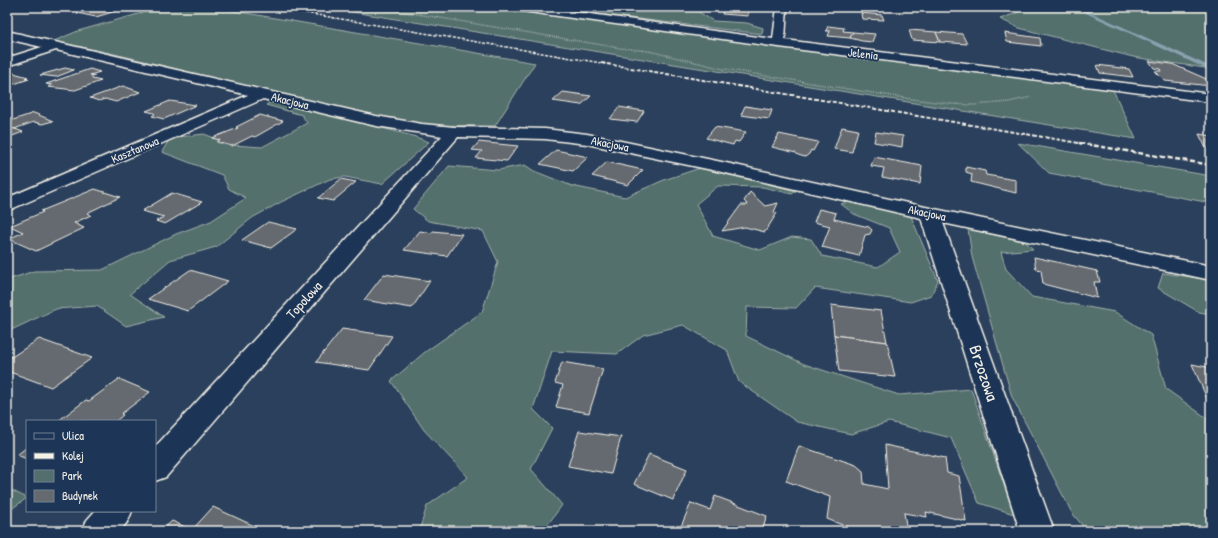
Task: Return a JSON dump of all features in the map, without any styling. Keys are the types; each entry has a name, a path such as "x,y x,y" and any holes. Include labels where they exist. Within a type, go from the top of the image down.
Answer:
{"street":[{"name":"Jelenia","path":"515,7 567,10 779,43 1211,98"},
{"path":"779,43 782,7"},
{"name":"Akacjowa","path":"7,35 263,94 376,122 454,132 545,134 587,139 930,214 1211,273"},
{"path":"7,62 58,46"},
{"name":"Kasztanowa","path":"7,205 263,94"},
{"name":"Topolowa","path":"156,467 454,132"},
{"name":"Brzozowa","path":"930,214 1037,531"},
{"path":"99,531 115,512"}],"path":[{"path":"7,8 14,7"},
{"path":"375,7 620,48 649,51 724,69 904,98 974,105 1009,102 1034,95"}],"green space":[{"path":"163,7 211,7 535,63 495,126 428,125 380,118 119,55 54,41 78,31"},
{"path":"322,7 497,7 1113,90 1136,139"},
{"path":"584,7 698,7 699,12 713,21 747,23 763,28 762,34 582,12"},
{"path":"1012,7 1211,7 1211,69 1133,57 1019,28 1000,19 1019,12"},
{"path":"274,100 413,136 429,142 382,184 345,177 330,179 281,202 252,218 216,247 170,260 130,294 164,317 126,326 97,306 56,309 7,332 7,280 34,271 102,270 176,234 211,221 246,198 229,189 222,175 162,152 170,138 204,134 233,145 262,147 307,123 302,115 266,105"},
{"path":"1018,143 1211,176 1211,203 1049,173"},
{"path":"525,165 534,171 572,186 625,197 664,180 700,168 796,191 792,194 763,187 718,186 696,204 713,236 760,250 792,237 811,239 822,256 878,267 900,252 889,228 854,214 841,204 855,200 910,214 938,281 931,295 911,302 815,288 796,308 747,307 746,336 804,364 899,395 971,389 1014,514 979,503 951,438 889,422 851,434 797,422 739,382 727,350 683,325 643,335 617,354 552,351 533,409 552,428 531,469 562,505 543,531 419,531 427,506 468,477 424,430 391,381 425,352 482,312 498,262 483,231 428,221 413,209 449,166 498,170"},
{"path":"968,229 1026,242 1033,249 1001,252 1006,269 1032,297 1115,312 1151,335 1166,389 1211,421 1211,531 1087,531 1072,513 1012,397 972,257"},
{"path":"1163,273 1211,280 1211,314 1199,312 1158,288"},
{"path":"7,488 26,499 7,512"}],"building":[{"path":"89,7 119,10 96,17 77,13 91,10 84,8"},
{"path":"719,7 744,7 744,10 751,11 748,11 748,16 722,14 723,9 717,9"},
{"path":"982,7 1004,7 1010,11 987,10"},
{"path":"861,13 882,15 884,20 862,19"},
{"path":"828,26 844,28 843,31 853,32 850,38 828,36 830,31 826,31"},
{"path":"909,30 936,32 940,42 912,40"},
{"path":"853,32 875,34 872,42 850,38"},
{"path":"936,32 962,34 967,44 940,42"},
{"path":"1005,33 1040,38 1041,46 1007,42"},
{"path":"1149,61 1172,64 1211,81 1211,86 1165,81 1155,71 1161,71 1160,69 1154,68"},
{"path":"1097,65 1129,69 1133,77 1100,73"},
{"path":"65,68 74,70 56,77 40,75"},
{"path":"90,69 100,72 90,75 95,76 92,77 92,79 101,81 75,90 48,87 52,85 46,84"},
{"path":"10,72 28,77 25,78 29,79 14,84 7,84 7,73"},
{"path":"123,86 140,92 116,102 105,99 99,101 90,98"},
{"path":"563,92 591,96 581,105 553,101"},
{"path":"170,101 196,105 164,119 152,116 155,114 146,111"},
{"path":"745,106 772,110 769,119 741,115"},
{"path":"619,107 644,111 637,122 610,119"},
{"path":"34,113 53,121 42,124 34,122 14,129 7,127 7,122"},
{"path":"260,115 283,121 255,137 252,136 232,146 217,142 220,140 212,138 238,128 236,127"},
{"path":"7,127 18,130 23,132 7,138"},
{"path":"715,127 746,132 739,142 735,141 733,145 706,138"},
{"path":"842,127 858,130 852,152 834,149"},
{"path":"876,132 903,136 902,147 874,142"},
{"path":"779,134 818,142 813,151 811,150 805,157 796,153 772,147"},
{"path":"1199,134 1211,136 1211,149 1206,148"},
{"path":"479,142 518,146 507,161 476,158 482,151 472,150"},
{"path":"556,150 588,157 573,171 540,164"},
{"path":"874,157 922,166 920,184 882,177 884,168 871,166"},
{"path":"607,162 643,170 628,185 592,176"},
{"path":"966,167 985,171 986,175 1016,180 1016,193 971,182 972,174 966,172"},
{"path":"341,179 356,182 333,201 318,198"},
{"path":"95,189 120,197 87,213 91,215 74,223 84,228 36,251 9,239 23,232 10,226 43,212 41,211"},
{"path":"750,192 765,206 778,203 774,212 777,213 765,232 745,227 722,231 741,205 748,205 744,201"},
{"path":"172,193 202,202 165,224 156,221 164,217 142,211"},
{"path":"819,209 836,213 834,219 869,227 872,230 870,234 865,235 859,256 822,247 830,226 814,222"},
{"path":"268,222 297,229 271,248 242,240"},
{"path":"420,231 462,234 447,256 404,250"},
{"path":"1034,257 1097,271 1100,282 1094,282 1097,298 1043,284 1041,270 1036,269"},
{"path":"190,270 228,281 188,311 148,299"},
{"path":"384,274 430,281 412,308 364,300"},
{"path":"831,305 881,311 887,342 834,335"},
{"path":"342,329 392,336 369,370 316,362"},
{"path":"834,335 887,342 895,377 839,371"},
{"path":"39,339 92,358 51,387 7,371 7,360"},
{"path":"562,362 603,369 589,413 556,407 563,385 555,383"},
{"path":"1192,364 1211,368 1211,401 1208,401"},
{"path":"119,379 150,392 121,414 123,415 117,420 59,420 86,400 89,401"},
{"path":"579,431 621,437 611,474 568,466"},
{"path":"885,445 945,458 947,473 959,476 966,521 926,512 927,517 904,513 907,531 858,531 827,519 830,497 786,481 799,446 856,465 863,471 864,484 888,489"},
{"path":"26,448 26,459 17,455"},
{"path":"649,454 687,469 673,500 634,484"},
{"path":"715,496 767,516 762,531 679,531 691,503 710,510"},
{"path":"213,507 261,529 259,531 161,531 172,521 192,530"}],"waterway":[{"path":"1075,7 1211,69"}],"railway":[{"path":"270,7 607,64"},
{"path":"601,63 1085,144"},
{"path":"1079,143 1085,144"},
{"path":"1085,144 1211,165"}]}
